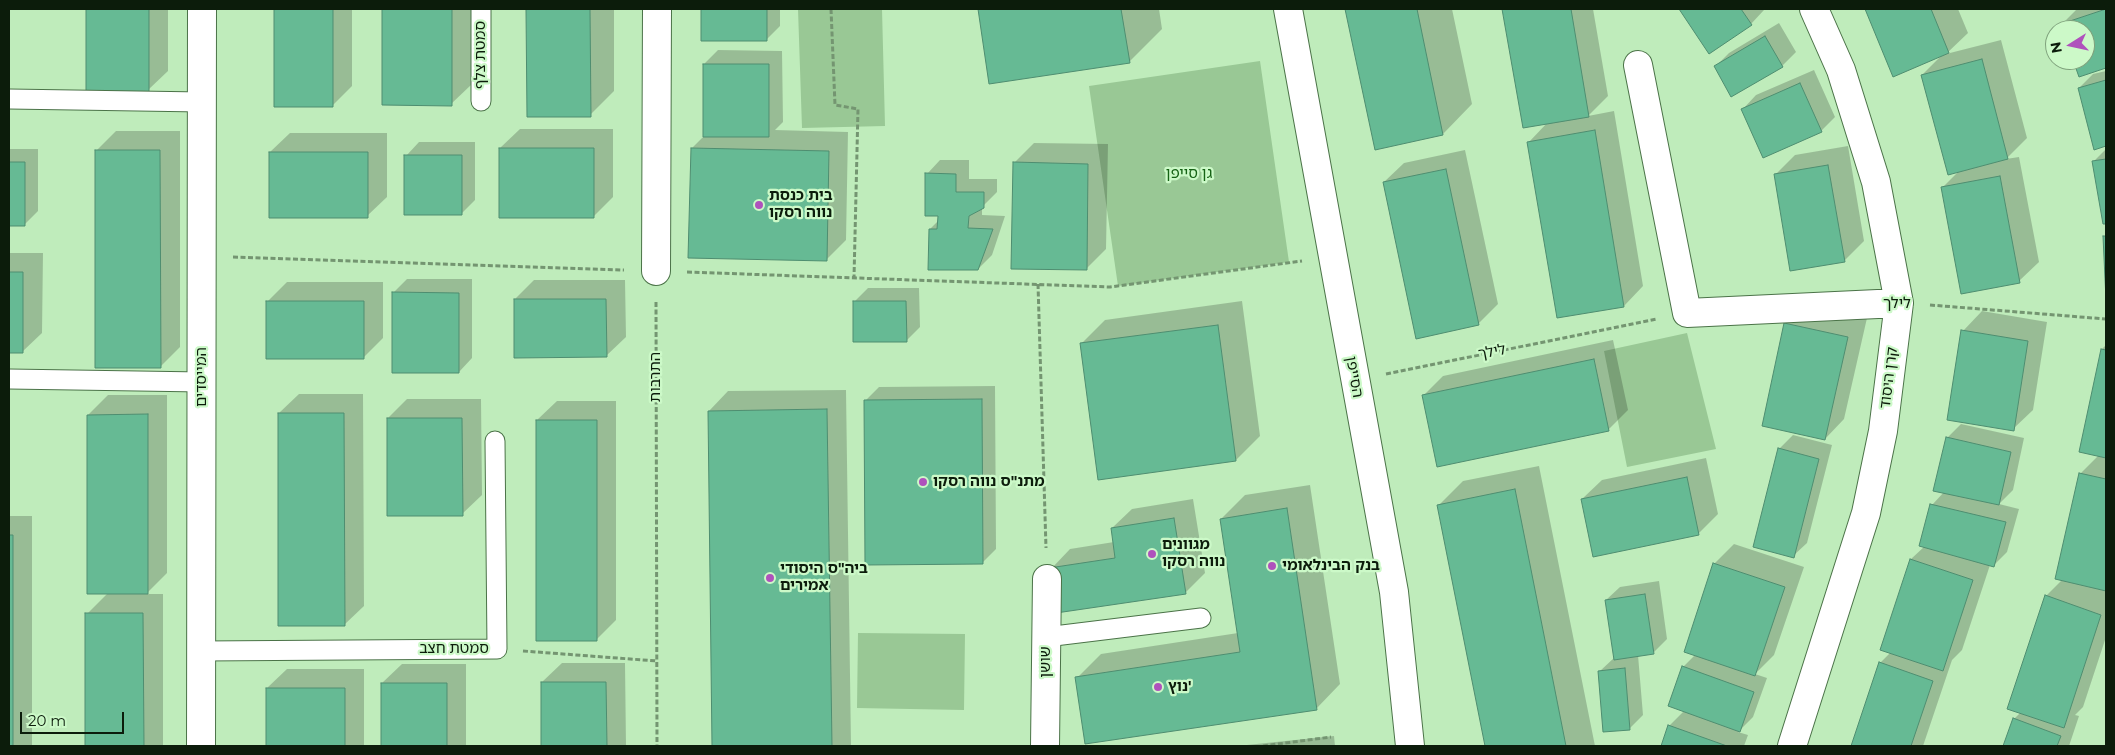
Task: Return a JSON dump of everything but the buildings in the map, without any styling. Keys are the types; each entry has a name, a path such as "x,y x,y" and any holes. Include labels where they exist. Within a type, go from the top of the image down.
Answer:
{"street":[{"name":"המייסדים","path":"201,746 202,9"},
{"path":"656,271 657,9"},
{"name":"הסייפן","path":"1288,9 1394,592 1410,746"},
{"name":"קרן היסוד","path":"1792,746 1866,513 1883,431 1898,303 1876,182 1840,70 1814,9"},
{"path":"1638,65 1687,313"},
{"name":"לילך","path":"1687,313 1898,303"},
{"name":"שושן","path":"1045,746 1047,579"}],"lane":[{"name":"סמטת צלף","path":"480,102 481,9"},
{"path":"9,99 202,102"},
{"path":"9,379 202,382"},
{"name":"סמטת חצב","path":"202,651 497,650 494,441"},
{"path":"1046,637 1202,618"}],"path":[{"path":"831,9 834,105 858,109 854,278"},
{"path":"1110,287 1333,257"},
{"name":"התרבות","path":"656,271 657,746"},
{"path":"1038,284 1047,579"},
{"name":"לילך","path":"1898,303 2106,318"},
{"name":"לילך","path":"1355,380 1687,313"},
{"path":"497,650 657,661"},
{"path":"1263,746 1331,737"}],"green space":[{"path":"798,9 882,9 885,126 802,128"},
{"name":"גן סייפן","path":"1260,61 1289,262 1118,286 1089,86"},
{"path":"1687,333 1716,449 1627,467 1604,351"},
{"path":"858,633 965,634 964,710 857,708"}],"place":[{"name":"בית כנסת נווה רסקו","path":"759,205"},
{"name":"מתנ\"ס נווה רסקו","path":"923,482"},
{"name":"מגוונים נווה רסקו","path":"1152,554"},
{"name":"בנק הבינלאומי","path":"1272,566"},
{"name":"ביה\"ס היסודי אמירים","path":"770,578"},
{"name":"נוץ'","path":"1158,687"}]}
